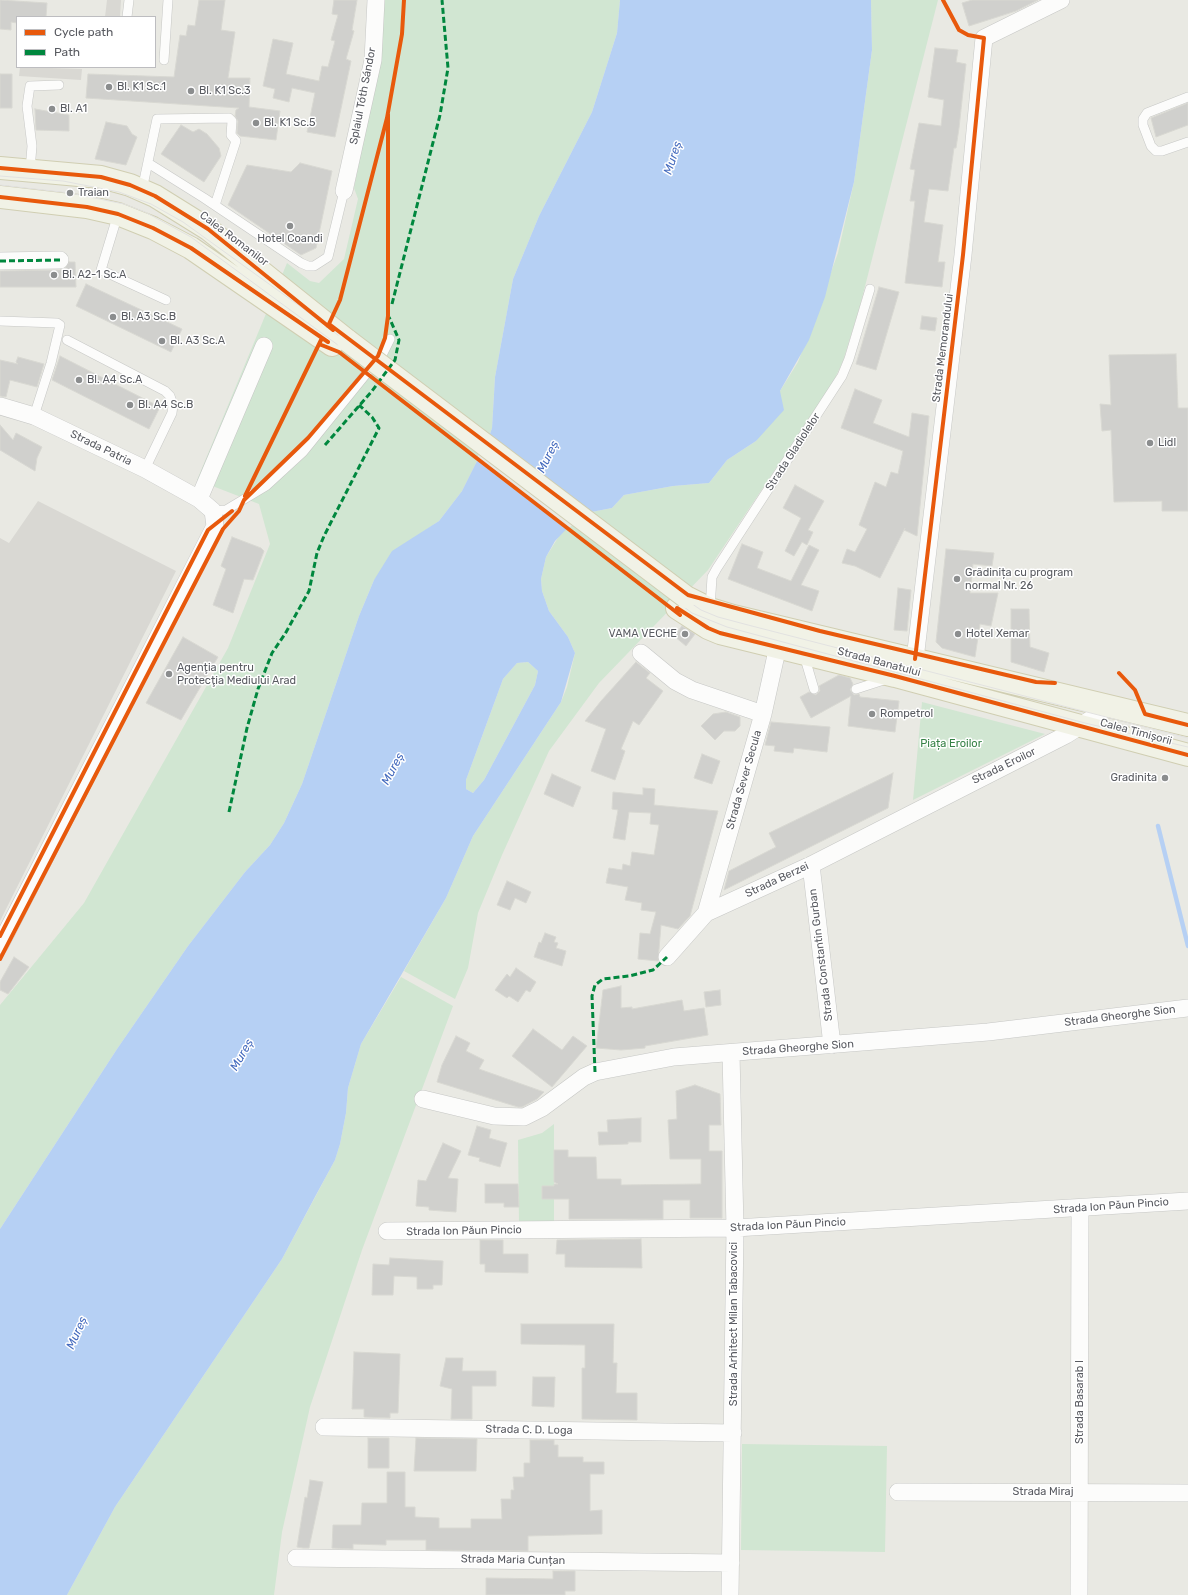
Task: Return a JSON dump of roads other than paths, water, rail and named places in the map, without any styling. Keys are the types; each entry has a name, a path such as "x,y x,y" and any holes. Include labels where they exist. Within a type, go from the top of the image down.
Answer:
{"main road":[{"name":"Calea Romanilor","path":"0,168 101,177 142,190 168,203 208,229 344,346"},
{"path":"0,196 75,204 118,214 153,228 191,248 344,346 682,602"},
{"name":"Strada Banatului","path":"682,602 1104,705"},
{"name":"Strada Banatului","path":"682,602 708,628 720,633 803,652 1080,726"},
{"name":"Calea Timișorii","path":"1104,705 1188,725"},
{"name":"Calea Timișorii","path":"1080,726 1188,755"}],"street":[{"name":"Splaiul Tóth Sándor","path":"344,191 373,60 376,0"},
{"name":"Strada Memorandului","path":"915,659 963,255 984,38 1061,0"},
{"path":"0,261 60,260"},
{"path":"199,499 264,346"},
{"name":"Strada Patria","path":"0,406 34,416 145,469 199,499 214,518"},
{"path":"0,945 214,518"},
{"name":"Strada Sever Secula","path":"706,913 763,714 778,646"},
{"path":"641,653 675,681 692,690 763,714"},
{"name":"Strada Eroilor","path":"898,819 1066,735 1099,714 1104,705"},
{"name":"Strada Berzei","path":"667,957 706,913 810,865 898,819"},
{"name":"Strada Constantin Gurban","path":"810,865 832,1045"},
{"name":"Strada Gheorghe Sion","path":"423,1099 474,1112 515,1118 524,1117 542,1108 584,1077 595,1072 674,1057 988,1032 1188,1008"},
{"name":"Strada Arhitect Milan Tabacovici","path":"730,1595 735,1228 731,1053"},
{"name":"Strada Ion Păun Pincio","path":"387,1232 735,1228 1188,1201"},
{"name":"Strada Basarab I","path":"1079,1595 1081,1492 1080,1208"},
{"name":"Strada C. D. Loga","path":"324,1427 733,1433"},
{"name":"Strada Miraj","path":"898,1492 1188,1493"},
{"name":"Strada Maria Cunțan","path":"296,1558 731,1563"}],"lane":[{"path":"127,16 129,0"},
{"path":"164,60 168,0"},
{"path":"30,170 32,146 27,106 30,86 59,85"},
{"path":"1188,97 1147,113 1143,118 1143,125 1151,146 1156,150 1162,151 1188,142"},
{"path":"142,190 157,119 229,118 232,122 232,136 236,141 214,205"},
{"path":"148,163 301,263 314,266 328,257 344,191"},
{"path":"118,214 101,270 166,300"},
{"name":"Strada Gladiolelor","path":"710,609 712,577 717,568 842,376 849,359 870,289"},
{"path":"0,321 58,323 60,325 51,363 34,416"},
{"path":"214,518 266,486 303,452 383,353 390,339"},
{"path":"67,340 165,391 170,396 173,405 172,412 145,469"},
{"path":"803,652 814,690"},
{"path":"856,690 895,676"}],"water":[{"name":"Mureș","path":"620,0 871,0 872,50 854,182 825,297 809,340 780,391 784,410 756,441 727,460 709,483 673,486 624,495 612,508 581,514 555,541 546,557 541,579 542,591 549,611 568,637 575,653 561,702 473,836 446,898 361,1044 348,1088 346,1113 340,1144 335,1160 282,1259 115,1507 67,1595 0,1595 0,1229 117,1049 188,946 245,872 270,845 284,823 302,784 359,616 374,580 392,551 439,521 462,491 492,428 495,377 513,279 539,216 592,112 617,33","holes":["528,662 538,671 535,685 484,780 473,793 466,789 466,780 503,679 517,663"]}],"waterway":[{"path":"1158,826 1188,946"}],"tram line":[{"path":"0,176 63,181 119,192 151,204 183,222 301,307 701,610 718,617 748,625 1188,738"},
{"path":"0,185 70,193 124,204 145,212 191,237 342,348 692,613 727,627 1085,723 1188,747"}],"place":[{"name":"Bl. K1 Sc.1","path":"109,87"},
{"name":"Bl. K1 Sc.3","path":"191,91"},
{"name":"Bl. A1","path":"52,109"},
{"name":"Bl. K1 Sc.5","path":"256,123"},
{"name":"Traian","path":"70,193"},
{"name":"Hotel Coandi","path":"290,226"},
{"name":"Bl. A2-1 Sc.A","path":"54,275"},
{"name":"Bl. A3 Sc.B","path":"113,317"},
{"name":"Bl. A3 Sc.A","path":"162,341"},
{"name":"Bl. A4 Sc.A","path":"79,380"},
{"name":"Bl. A4 Sc.B","path":"130,405"},
{"name":"Lidl","path":"1150,443"},
{"name":"Grădinița cu program normal Nr. 26","path":"957,579"},
{"name":"VAMA VECHE","path":"685,634"},
{"name":"Hotel Xemar","path":"958,634"},
{"name":"Agenţia pentru Protecţia Mediului Arad","path":"169,674"},
{"name":"Rompetrol","path":"872,714"},
{"name":"Gradinita","path":"1165,778"}],"park label":[{"name":"Piața Eroilor","path":"951,744"}]}
